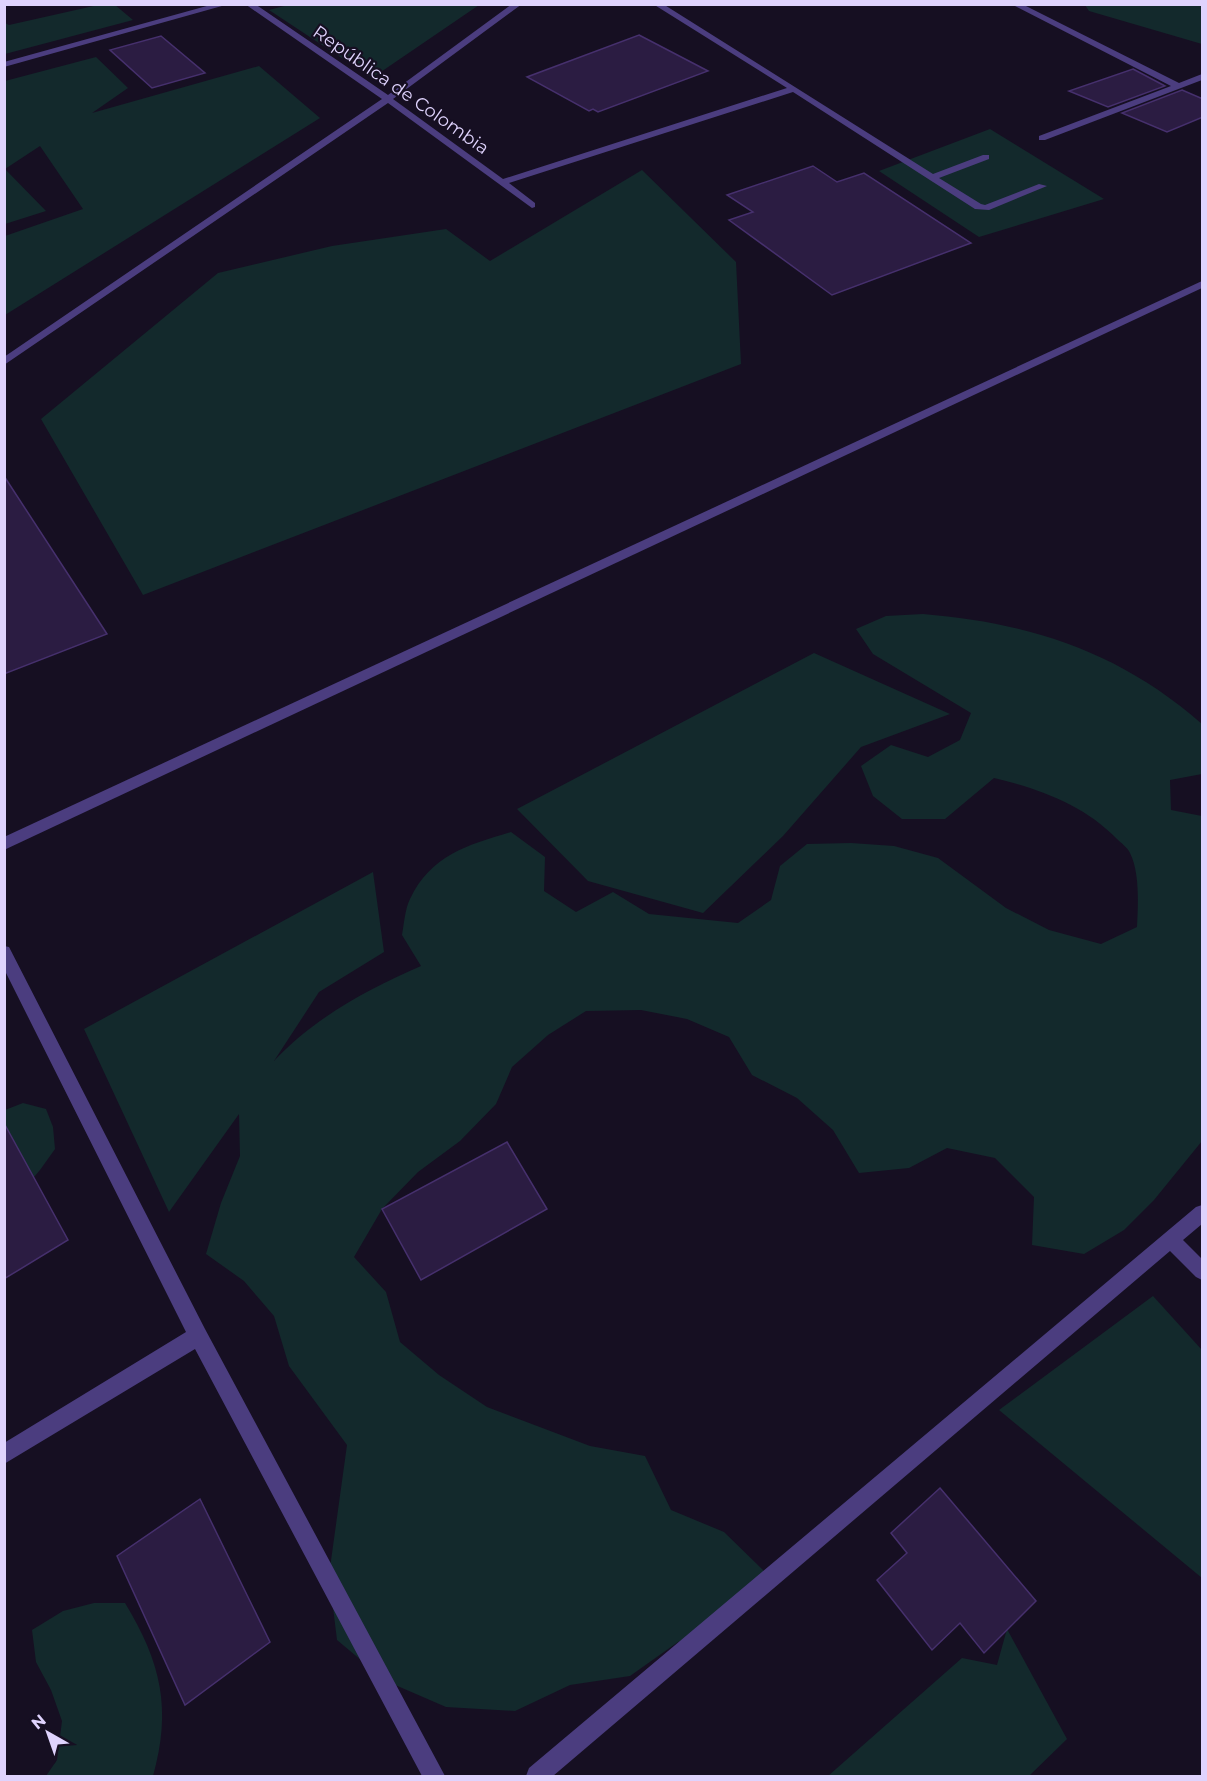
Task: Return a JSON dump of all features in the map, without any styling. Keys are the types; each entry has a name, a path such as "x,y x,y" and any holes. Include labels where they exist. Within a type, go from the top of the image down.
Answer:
{"street":[{"path":"4,65 225,4"},
{"name":"República de Colombia","path":"249,4 388,99 532,205"},
{"path":"4,362 388,99 518,4"},
{"path":"657,4 981,209 1042,186"},
{"path":"1015,4 1178,86"},
{"path":"1042,138 1203,76"},
{"path":"503,182 794,89"},
{"path":"931,178 986,157"},
{"path":"4,844 1203,284"},
{"path":"4,952 198,1336 434,1776"},
{"path":"537,1776 1203,1213"},
{"path":"1171,1240 1203,1272"},
{"path":"4,1454 198,1336"}],"green space":[{"path":"98,5 115,5 133,20 5,54 5,23 9,25"},
{"path":"288,5 479,5 372,78 269,10"},
{"path":"1085,5 1202,5 1202,44 1089,11"},
{"path":"96,57 128,88 92,113 259,66 320,118 5,315 5,236 83,209 40,146 5,169 5,81"},
{"path":"990,129 1104,199 979,237 879,171"},
{"path":"5,169 46,211 5,224"},
{"path":"642,170 736,262 741,364 143,595 41,419 218,273 332,246 446,229 490,261"},
{"path":"923,614 1001,625 1072,645 1139,678 1171,699 1202,724 1202,774 1170,780 1171,810 1202,816 1202,1141 1154,1200 1124,1230 1084,1254 1032,1245 1034,1197 995,1158 947,1148 909,1168 859,1173 833,1130 797,1098 752,1075 729,1037 687,1019 641,1010 586,1011 548,1035 512,1067 496,1104 460,1141 418,1172 382,1209 354,1257 386,1292 400,1342 439,1375 487,1407 590,1446 645,1456 671,1510 724,1532 768,1575 730,1617 678,1642 630,1676 570,1685 515,1711 446,1707 386,1681 337,1640 329,1575 347,1445 289,1366 274,1316 244,1281 206,1254 221,1203 240,1156 239,1114 169,1212 84,1029 373,872 384,952 319,992 274,1061 306,1031 324,1018 381,984 421,966 402,935 408,903 419,884 440,862 452,854 511,832 545,857 544,891 576,912 613,892 649,914 738,923 771,900 780,866 807,844 851,843 894,846 938,858 1006,908 1049,930 1101,944 1137,927 1137,879 1129,851 1104,827 1060,800 1028,787 994,778 945,819 902,819 873,796 861,766 891,745 928,757 960,740 971,713 873,654 856,629 886,616"},
{"path":"814,653 950,714 861,747 783,836 703,913 588,881 517,809"},
{"path":"23,1103 46,1109 53,1127 55,1149 21,1192 5,1199 5,1110"},
{"path":"1153,1296 1202,1350 1202,1578 999,1410"},
{"path":"94,1603 125,1603 155,1666 160,1687 162,1729 153,1776 46,1776 57,1760 62,1721 51,1690 36,1662 32,1630 63,1611"},
{"path":"1007,1629 1067,1739 1029,1776 828,1776 962,1658 997,1665"}],"building":[{"path":"639,35 708,71 598,112 593,109 589,111 527,77"},
{"path":"161,36 205,73 152,88 110,50"},
{"path":"1133,69 1165,86 1108,107 1069,91"},
{"path":"1182,90 1203,99 1203,117 1167,132 1122,113"},
{"path":"813,166 837,182 864,173 971,243 832,295 729,220 753,212 727,195"},
{"path":"4,476 107,634 4,674"},
{"path":"4,1123 68,1240 4,1279"},
{"path":"507,1142 547,1209 421,1280 382,1209"},
{"path":"940,1488 1036,1601 984,1653 960,1623 932,1650 877,1580 907,1553 891,1533"},
{"path":"200,1499 270,1642 185,1705 117,1556"}]}
